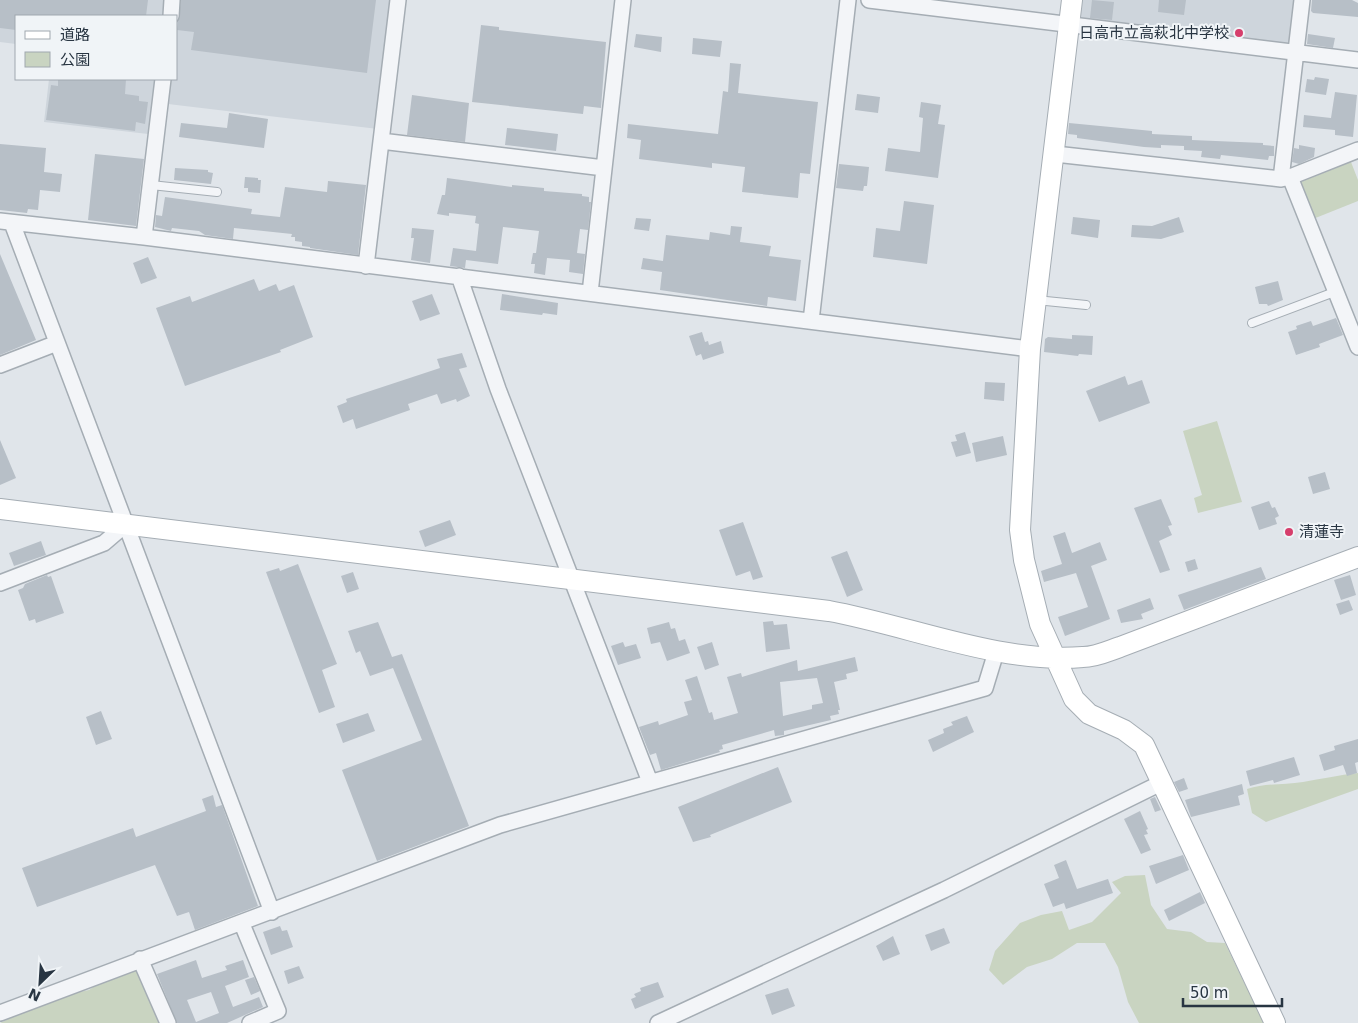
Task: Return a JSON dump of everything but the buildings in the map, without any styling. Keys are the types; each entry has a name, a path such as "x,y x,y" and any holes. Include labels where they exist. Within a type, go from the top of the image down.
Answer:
{"street":[{"path":"171,15 172,0"},
{"path":"366,266 398,0"},
{"path":"590,293 623,0"},
{"path":"811,321 848,0"},
{"path":"868,0 1358,60"},
{"path":"1072,0 1055,154 1030,349 1020,530 1024,560 1040,624 1074,699 1089,714 1124,730 1144,745 1275,1023"},
{"path":"1302,0 1295,52 1286,178 1337,291 1358,347"},
{"path":"144,237 163,80"},
{"path":"381,142 604,168"},
{"path":"1055,154 1286,178 1358,150"},
{"path":"272,912 57,343 6,222 459,276 1030,349"},
{"path":"459,276 498,389 650,782"},
{"path":"0,365 57,343"},
{"path":"0,509 829,611 875,620 1003,653 1057,658 1086,657 1120,648 1358,557"},
{"path":"0,583 104,542 125,525"},
{"path":"0,1013 140,959 242,924 500,825 985,688 1003,653 1022,647 1033,638 1040,624"},
{"path":"658,1023 944,890 1163,782"},
{"path":"242,924 278,1011 250,1023"},
{"path":"140,959 168,1023"}],"lane":[{"path":"151,185 217,192"},
{"path":"1252,323 1337,291"},
{"path":"1036,300 1086,305"}],"shaded area":[{"path":"0,0 166,0 164,15 15,15 15,44 0,42"},
{"path":"180,0 393,0 378,129 168,104 171,80 178,80 178,16"},
{"name":"日高市立高萩北中学校","path":"1081,0 1297,0 1292,47 1078,19"},
{"path":"49,80 156,80 148,134 44,122"}],"green space":[{"path":"1351,162 1358,180 1358,201 1313,219 1298,183"},
{"path":"1217,421 1242,502 1198,513 1194,498 1202,495 1183,431"},
{"path":"1358,773 1358,789 1266,822 1252,813 1247,789"},
{"path":"1145,875 1151,905 1167,929 1191,932 1207,942 1225,943 1264,1023 1139,1023 1128,1002 1118,967 1105,943 1077,943 1052,959 1027,967 1003,985 989,970 995,951 1020,923 1041,915 1062,911 1069,930 1092,922 1121,893 1112,882 1125,876"},
{"path":"137,969 159,1023 0,1023 55,997 89,990 109,976"}],"place":[{"name":"日高市立高萩北中学校","path":"1239,33"},
{"name":"清蓮寺","path":"1289,532"}]}
